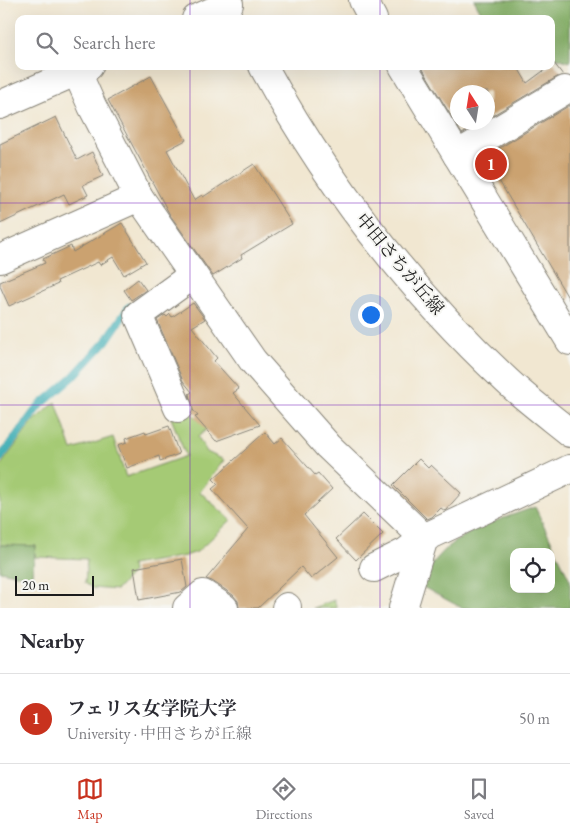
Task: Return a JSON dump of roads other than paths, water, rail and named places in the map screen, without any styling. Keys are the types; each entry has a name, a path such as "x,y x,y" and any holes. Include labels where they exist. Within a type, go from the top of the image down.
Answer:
{"street":[{"path":"363,0 371,15"},
{"path":"209,15 231,8"},
{"path":"0,105 81,70"},
{"path":"83,70 92,106 139,197 253,360 328,446 424,538"},
{"name":"中田さちが丘線","path":"265,70 316,156 361,219 425,297 506,380 570,433"},
{"path":"405,70 570,341"},
{"path":"457,155 565,90"},
{"path":"0,259 139,197"},
{"path":"178,408 138,315 192,275"},
{"path":"374,568 406,552 424,538 570,469"},
{"path":"403,608 424,538"},
{"path":"187,608 203,594 224,608"}],"waterway":[{"path":"0,458 38,407 73,377 106,341 129,307"}],"place":[{"name":"フェリス女学院大学","path":"491,164"}]}
